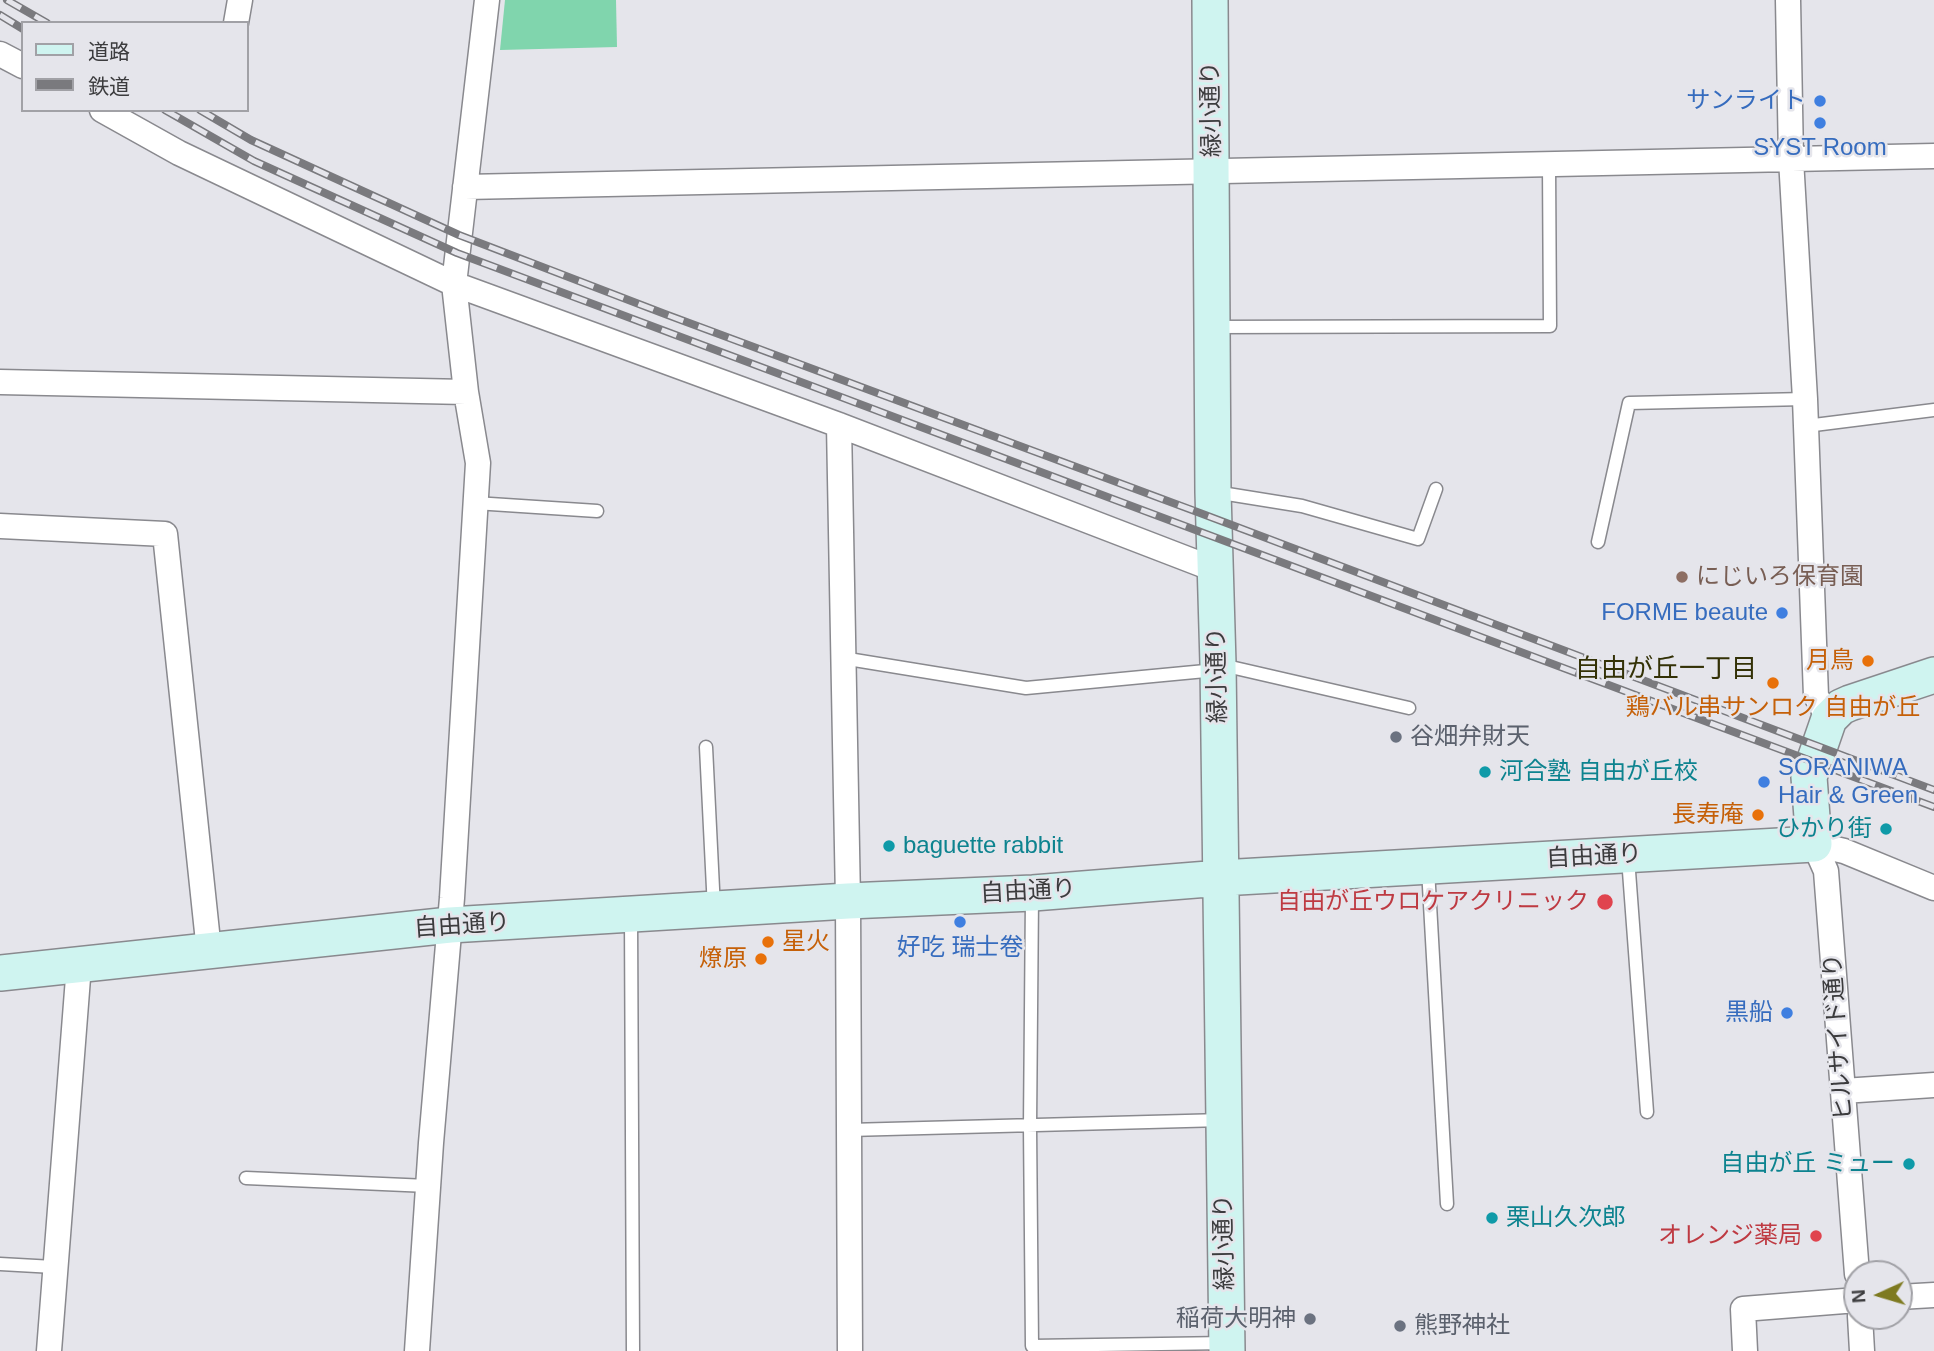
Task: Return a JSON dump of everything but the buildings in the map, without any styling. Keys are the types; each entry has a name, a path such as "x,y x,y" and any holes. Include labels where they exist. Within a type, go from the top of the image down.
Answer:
{"main road":[{"name":"緑小通り","path":"1210,0 1213,492 1218,667 1227,1347"},
{"path":"1814,844 1809,777 1829,719 1841,707 1850,703 1934,675"},
{"name":"自由通り","path":"0,974 450,925 1814,844"}],"street":[{"path":"236,21 240,0"},
{"path":"417,1351 450,925 478,463 466,392 454,284 487,0"},
{"path":"1788,0 1791,159 1805,399 1816,696 1829,719"},
{"path":"0,54 21,65"},
{"path":"106,112 179,153 454,284 839,425 1216,570"},
{"path":"465,187 1934,156"},
{"path":"0,382 466,392"},
{"path":"839,425 848,901 850,1351"},
{"path":"0,526 164,534 209,951"},
{"path":"1814,844 1843,851 1934,888"},
{"name":"ヒルサイド通り","path":"1814,844 1826,871 1856,1260"},
{"path":"49,1351 79,965"},
{"path":"1843,1091 1934,1085"},
{"path":"1913,1296 1934,1295"},
{"path":"1745,1351 1742,1309 1843,1301"},
{"path":"1861,1330 1862,1351"}],"lane":[{"path":"1212,327 1550,326 1549,165"},
{"path":"1598,542 1629,403 1805,399"},
{"path":"1806,426 1934,410"},
{"path":"1213,492 1302,506 1418,539 1436,489"},
{"path":"475,503 597,511"},
{"path":"842,658 1026,688 1218,667 1409,708"},
{"path":"706,747 714,909"},
{"path":"1628,855 1647,1112"},
{"path":"1428,867 1447,1204"},
{"path":"1032,892 1032,1346 1227,1347"},
{"path":"631,914 633,1351"},
{"path":"849,1130 1224,1120"},
{"path":"246,1178 428,1186"},
{"path":"0,1264 54,1267"}],"green space":[{"path":"505,0 616,0 617,47 500,50"}],"railway":[{"path":"7,0 44,21"},
{"path":"0,15 21,28"},
{"path":"168,112 254,161 457,253 1934,807"},
{"path":"203,112 251,140 459,235 1934,790"}],"place":[{"name":"サンライト","path":"1820,101"},
{"name":"SYST Room","path":"1820,123"},
{"name":"にじいろ保育園","path":"1682,577"},
{"name":"FORME beaute","path":"1782,613"},
{"name":"月鳥","path":"1868,661"},
{"name":"鶏バル串サンロク 自由が丘","path":"1773,683"},
{"name":"谷畑弁財天","path":"1396,737"},
{"name":"河合塾 自由が丘校","path":"1485,772"},
{"name":"SORANIWA Hair & Green","path":"1764,782"},
{"name":"長寿庵","path":"1758,815"},
{"name":"ひかり街","path":"1886,829"},
{"name":"baguette rabbit","path":"889,846"},
{"name":"自由が丘ウロケアクリニック","path":"1605,902"},
{"name":"好吃 瑞士卷","path":"960,922"},
{"name":"星火","path":"768,942"},
{"name":"燎原","path":"761,959"},
{"name":"黒船","path":"1787,1013"},
{"name":"自由が丘 ミュー","path":"1909,1164"},
{"name":"栗山久次郎","path":"1492,1218"},
{"name":"オレンジ薬局","path":"1816,1236"},
{"name":"稲荷大明神","path":"1310,1319"},
{"name":"熊野神社","path":"1400,1326"}],"district":[{"name":"自由が丘一丁目","path":"1666,670"}]}
